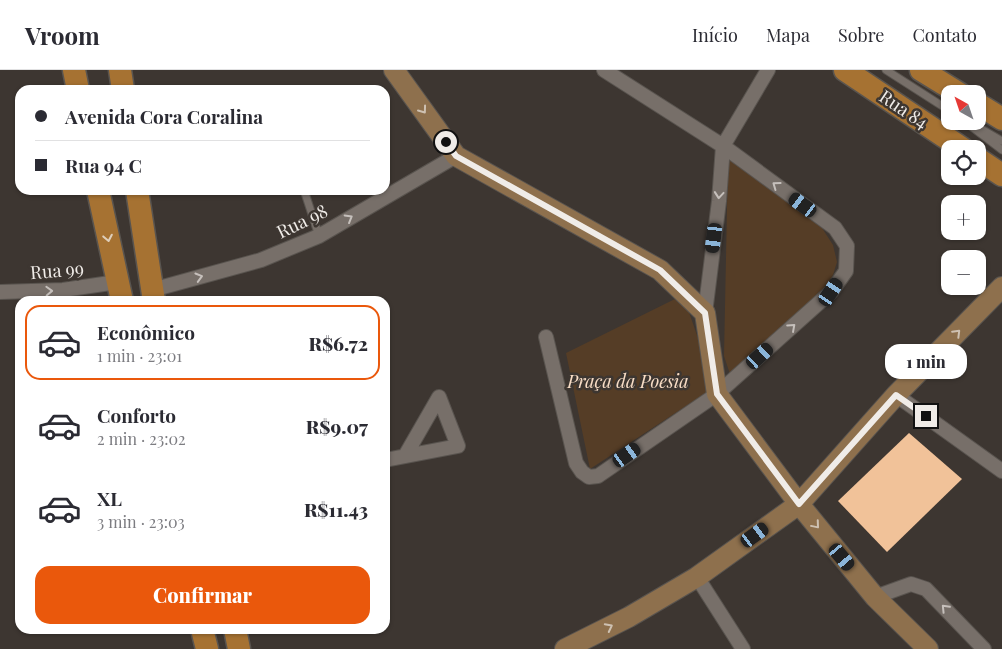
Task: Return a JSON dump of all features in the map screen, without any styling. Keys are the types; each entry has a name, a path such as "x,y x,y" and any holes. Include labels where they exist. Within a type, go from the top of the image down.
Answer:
{"main road":[{"path":"74,70 77,85"},
{"path":"120,70 122,85"},
{"name":"Rua 84","path":"845,70 950,140"},
{"path":"921,70 945,85"},
{"path":"986,109 1002,119"},
{"path":"986,164 1002,175"},
{"path":"99,195 119,292"},
{"path":"138,195 153,296"},
{"path":"203,634 207,649"},
{"path":"236,634 239,649"}],"street":[{"path":"394,70 456,156 660,270 705,313"},
{"path":"546,336 576,463 582,472 589,477 598,476 717,394 831,292 846,270 847,246 836,228 723,146 604,70"},
{"path":"768,70 723,146 705,313 717,394 799,504 875,597 928,649"},
{"name":"Rua 98","path":"390,195 456,156"},
{"name":"Rua 98","path":"153,296 261,260 320,236 390,195"},
{"path":"565,649 629,617 697,577 799,504 896,395 1002,287"},
{"name":"Rua 99","path":"0,292 63,290 119,292"},
{"path":"896,395 1002,471"},
{"path":"390,459 458,446 439,397 405,456"},
{"path":"697,577 743,649"},
{"path":"875,597 911,584 926,589 978,647"}],"lane":[{"path":"886,70 941,105"},
{"path":"977,130 1002,150"},
{"path":"981,130 1002,142"},
{"path":"306,195 320,236"}],"green space":[{"path":"728,159 822,228 833,245 837,262 832,278 821,295 730,374 724,356"},
{"name":"Praça da Poesia","path":"683,295 715,387 590,469 566,353"}],"building":[{"path":"909,433 962,479 887,552 838,501"}],"route":[{"path":"446,142 456,156 660,270 705,313 717,394 799,504 896,395 926,416"}]}
